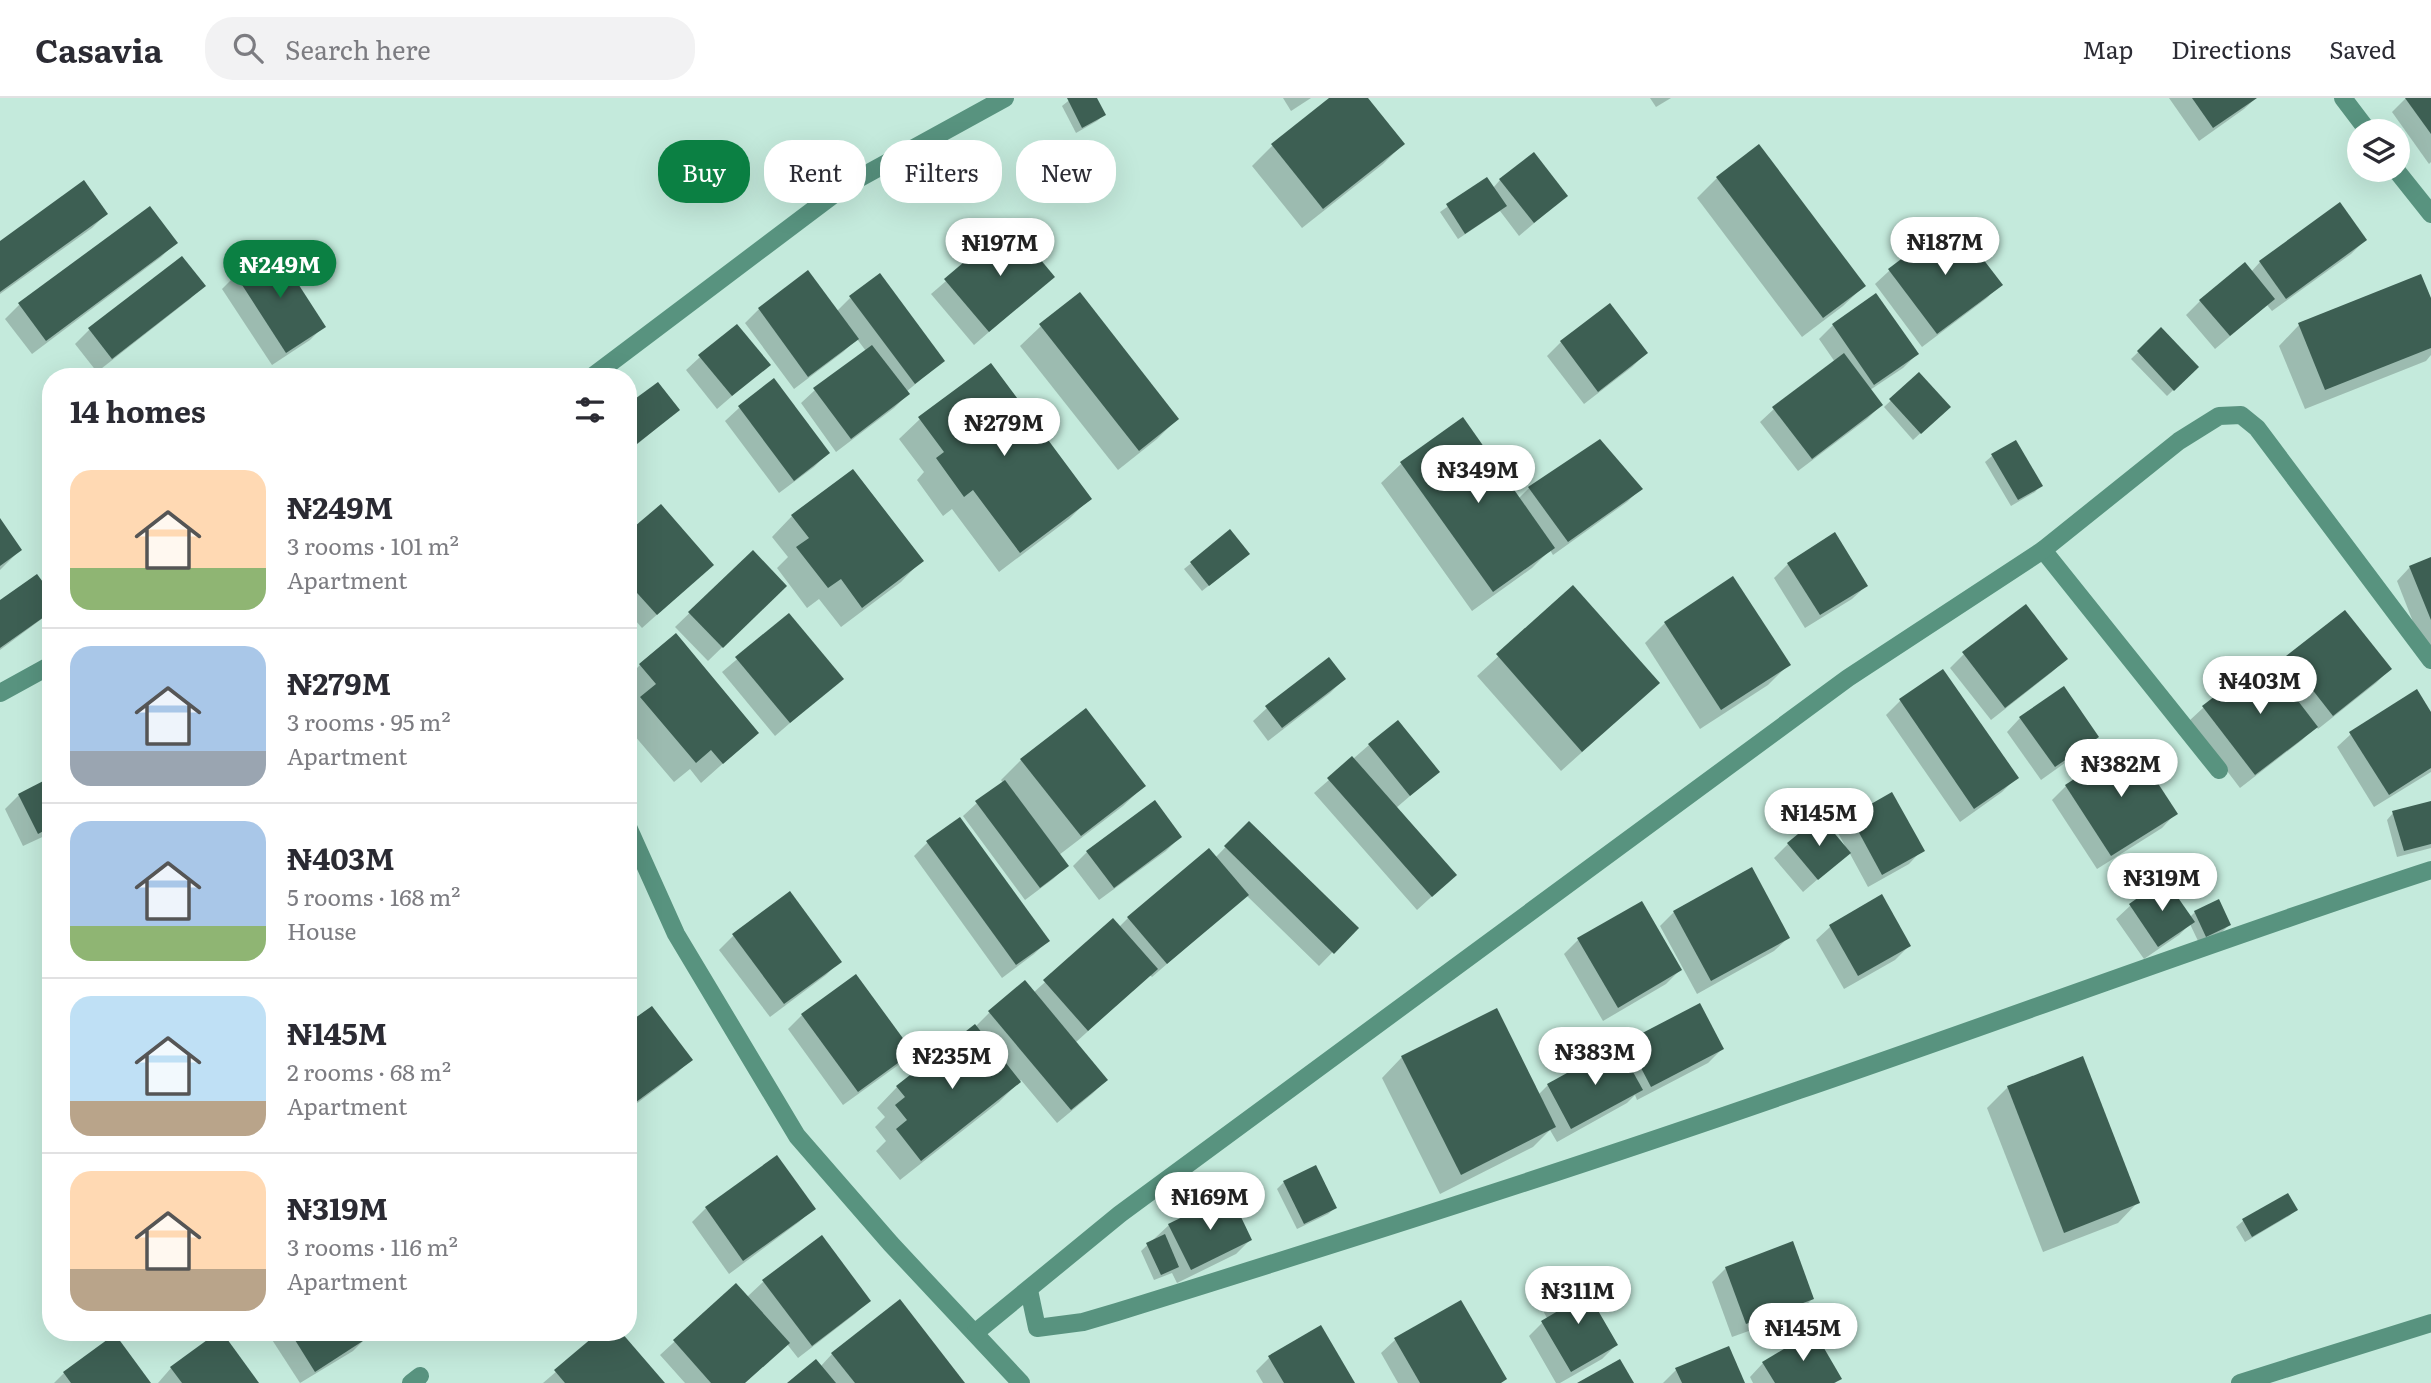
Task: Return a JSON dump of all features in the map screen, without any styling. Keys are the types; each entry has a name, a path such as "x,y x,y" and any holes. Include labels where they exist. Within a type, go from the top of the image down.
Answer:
{"street":[{"path":"604,368 845,186 1004,98"},
{"path":"2343,98 2359,119"},
{"path":"2406,182 2431,214"},
{"path":"976,1332 1121,1214 1848,678 2043,550 2179,440 2219,416 2241,415 2257,428 2431,660"},
{"path":"2043,550 2219,770"},
{"path":"0,693 42,670"},
{"path":"637,847 676,934 797,1136 891,1244 1021,1383"},
{"path":"1029,1290 1038,1328 1083,1322 1117,1312 1461,1205 2431,870"},
{"path":"2240,1383 2431,1323"}],"building":[{"path":"1067,98 1097,98 1106,115 1082,128"},
{"path":"1329,98 1368,98 1405,144 1323,209 1271,144"},
{"path":"2192,98 2257,98 2213,128"},
{"path":"2405,98 2431,98 2431,134"},
{"path":"1759,144 1866,286 1823,318 1716,177"},
{"path":"1534,152 1568,196 1534,223 1499,179"},
{"path":"1487,177 1507,206 1465,234 1446,204"},
{"path":"84,180 108,214 0,292 0,241"},
{"path":"2340,202 2367,240 2286,299 2259,261"},
{"path":"150,206 178,243 46,341 18,303"},
{"path":"1953,220 2003,285 1937,334 1888,269"},
{"path":"1010,223 1055,277 989,332 944,279"},
{"path":"275,248 326,327 286,353 235,274"},
{"path":"182,256 206,286 112,359 88,328"},
{"path":"2245,262 2275,299 2230,336 2199,300"},
{"path":"808,270 859,339 808,377 758,308"},
{"path":"880,273 945,361 915,384 849,296"},
{"path":"2421,274 2431,298 2431,348 2325,390 2298,323"},
{"path":"1080,292 1179,419 1139,451 1039,324"},
{"path":"1876,293 1919,354 1874,385 1832,324"},
{"path":"1610,303 1648,353 1598,392 1560,341"},
{"path":"737,324 771,365 732,396 698,355"},
{"path":"2161,327 2199,367 2174,391 2137,351"},
{"path":"872,345 910,394 851,439 813,388"},
{"path":"1844,353 1883,405 1812,459 1772,407"},
{"path":"991,363 1092,499 1020,553 973,490 964,497 936,458 944,452 918,417"},
{"path":"1919,372 1951,407 1921,434 1889,399"},
{"path":"774,378 830,453 794,481 738,406"},
{"path":"658,382 680,410 637,444 637,397"},
{"path":"1463,417 1555,548 1493,592 1400,462"},
{"path":"1600,439 1643,489 1568,542 1528,487"},
{"path":"2016,440 2043,486 2018,500 1991,454"},
{"path":"853,469 924,561 862,608 841,579 828,588 796,547 809,538 791,515"},
{"path":"661,504 714,565 657,615 637,593 637,524"},
{"path":"0,518 22,550 0,566"},
{"path":"1230,529 1250,554 1209,586 1190,562"},
{"path":"1835,532 1868,586 1820,615 1787,563"},
{"path":"753,550 787,586 723,648 688,612"},
{"path":"2431,557 2431,620 2409,566"},
{"path":"37,574 42,581 42,618 0,648 0,600"},
{"path":"1733,576 1791,665 1721,710 1664,622"},
{"path":"1573,585 1660,683 1582,752 1496,654"},
{"path":"2026,604 2068,659 2005,708 1962,652"},
{"path":"2345,610 2392,669 2333,716 2286,656"},
{"path":"789,613 844,679 790,723 735,657"},
{"path":"676,633 759,733 723,764 711,750 696,763 640,697 656,684 639,664"},
{"path":"1329,657 1346,679 1282,728 1265,706"},
{"path":"2265,658 2318,727 2255,775 2202,706"},
{"path":"1943,669 2019,778 1974,809 1899,699"},
{"path":"2064,686 2099,737 2055,767 2019,717"},
{"path":"2417,689 2431,712 2431,768 2389,795 2349,732"},
{"path":"1086,708 1146,786 1081,836 1020,759"},
{"path":"1398,720 1440,772 1410,796 1368,744"},
{"path":"2131,742 2178,814 2111,856 2065,785"},
{"path":"1352,756 1457,875 1432,897 1327,778"},
{"path":"1005,780 1069,866 1040,888 975,801"},
{"path":"42,782 42,832 38,834 18,794"},
{"path":"1892,792 1925,851 1882,875 1850,816"},
{"path":"1155,800 1182,837 1114,888 1086,851"},
{"path":"2431,801 2431,844 2404,851 2392,811"},
{"path":"1820,816 1851,853 1818,880 1787,843"},
{"path":"960,817 1050,941 1016,965 926,841"},
{"path":"1249,821 1359,928 1334,954 1224,846"},
{"path":"1209,848 1249,895 1167,964 1127,917"},
{"path":"1752,867 1790,938 1711,981 1673,911"},
{"path":"2165,879 2195,922 2158,947 2129,904"},
{"path":"790,891 842,962 784,1004 732,934"},
{"path":"1882,894 1911,946 1858,976 1829,925"},
{"path":"2219,899 2231,925 2206,937 2194,911"},
{"path":"1642,901 1682,970 1618,1008 1577,938"},
{"path":"1113,918 1158,969 1088,1031 1043,980"},
{"path":"856,974 913,1052 858,1092 801,1014"},
{"path":"1025,980 1108,1080 1071,1110 988,1011"},
{"path":"1700,1003 1724,1049 1651,1087 1627,1041"},
{"path":"652,1006 693,1060 637,1101 637,1017"},
{"path":"1497,1008 1556,1127 1461,1175 1401,1056"},
{"path":"975,1024 1021,1082 921,1161 896,1129 907,1120 895,1105 905,1097 896,1086"},
{"path":"1618,1045 1643,1090 1571,1129 1547,1084"},
{"path":"2083,1056 2140,1203 2064,1233 2007,1086"},
{"path":"777,1155 816,1209 743,1261 705,1207"},
{"path":"1316,1165 1337,1208 1304,1224 1283,1181"},
{"path":"2288,1193 2298,1210 2252,1237 2242,1219"},
{"path":"1230,1194 1252,1240 1191,1270 1168,1224"},
{"path":"1165,1234 1179,1267 1161,1275 1146,1243"},
{"path":"822,1235 871,1301 812,1346 762,1280"},
{"path":"1793,1241 1814,1299 1746,1324 1725,1267"},
{"path":"1578,1276 1618,1345 1571,1372 1541,1321 1563,1308 1552,1290"},
{"path":"736,1283 790,1343 745,1383 711,1383 673,1340"},
{"path":"900,1299 965,1383 855,1383 831,1353"},
{"path":"1461,1300 1507,1379 1501,1383 1420,1383 1394,1338"},
{"path":"1321,1325 1355,1383 1284,1383 1268,1356"},
{"path":"1814,1331 1842,1379 1834,1383 1775,1383 1762,1362"},
{"path":"105,1341 120,1341 151,1383 71,1383 63,1372"},
{"path":"206,1341 229,1341 259,1383 182,1383 170,1367"},
{"path":"296,1341 363,1341 315,1372"},
{"path":"588,1341 629,1341 665,1383 565,1383 554,1370"},
{"path":"1729,1346 1745,1383 1682,1383 1675,1368"},
{"path":"816,1359 836,1383 787,1383"},
{"path":"1620,1359 1634,1383 1577,1383"}]}
